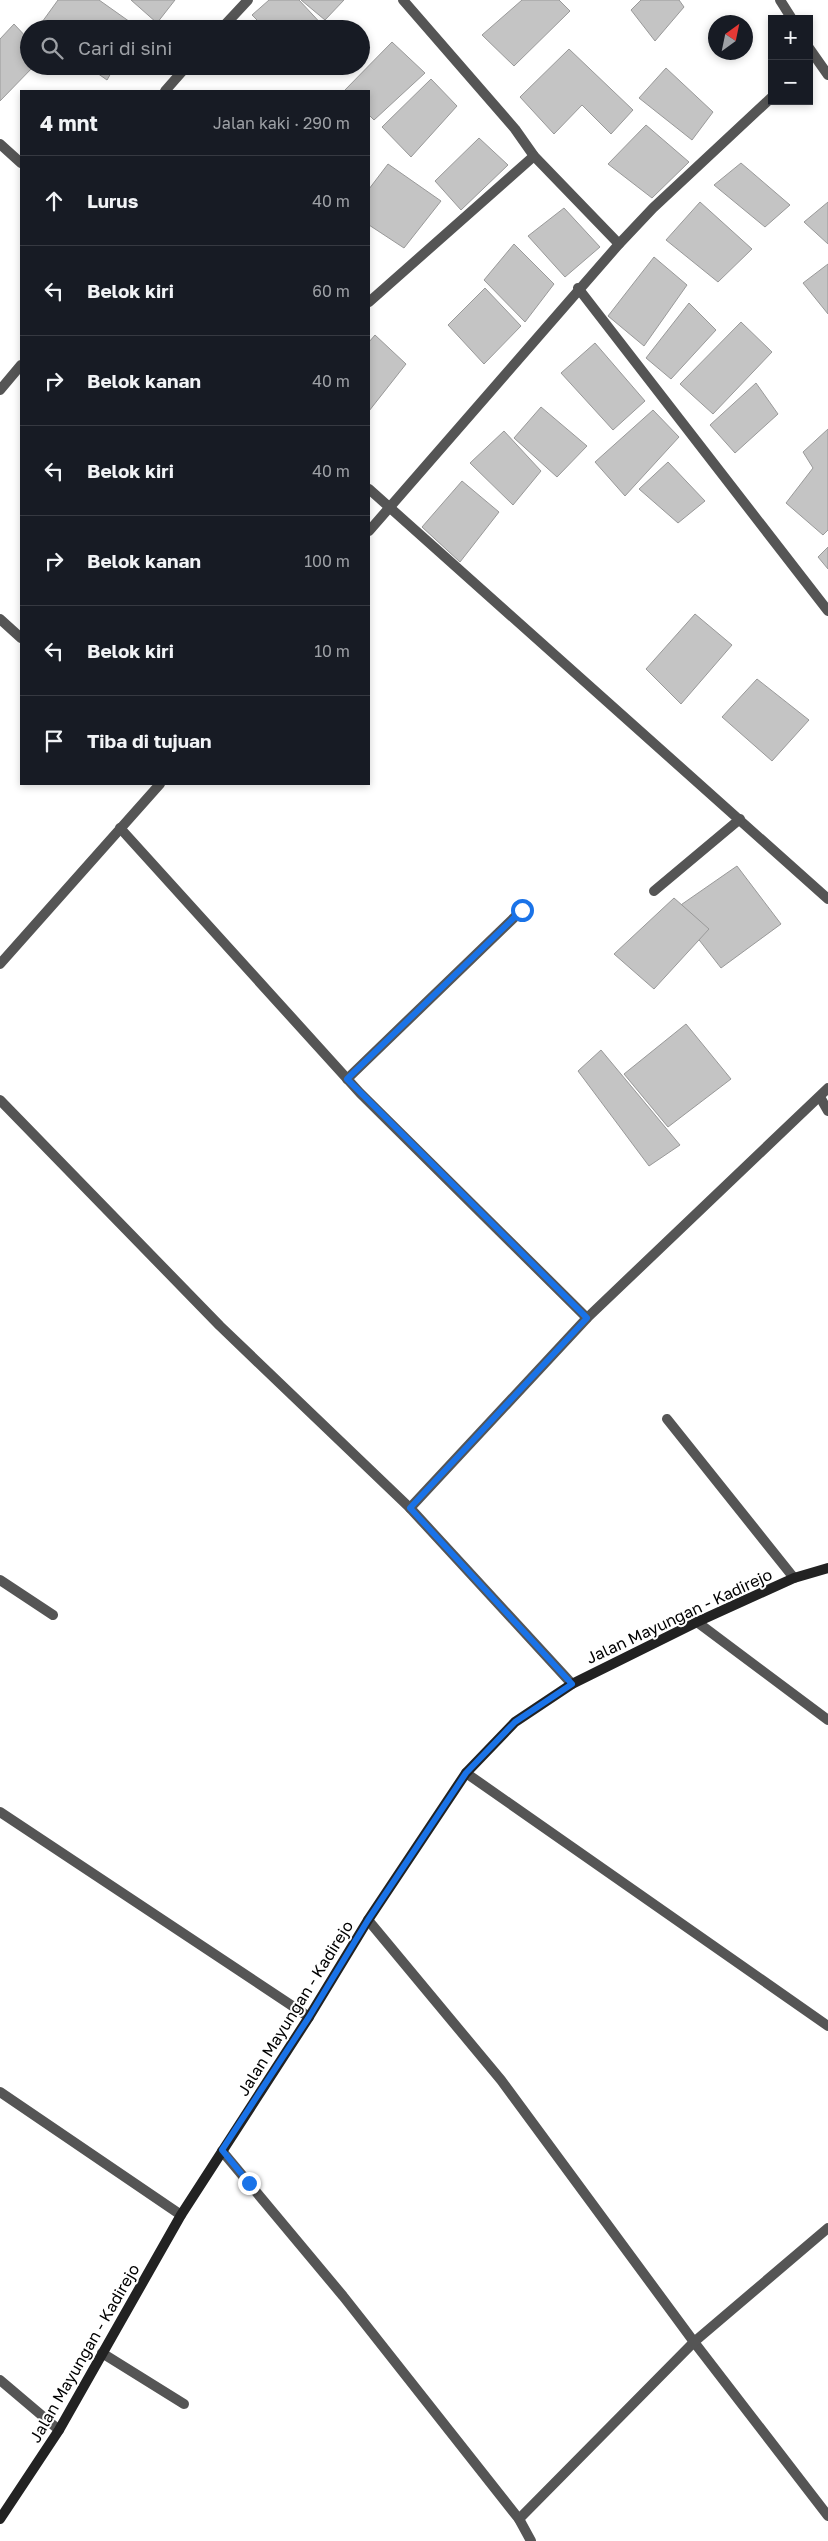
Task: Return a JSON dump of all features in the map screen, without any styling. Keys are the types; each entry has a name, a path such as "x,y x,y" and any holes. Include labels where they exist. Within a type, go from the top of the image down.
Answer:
{"main road":[{"name":"Jalan Mayungan - Kadirejo","path":"0,2519 59,2430 181,2215 309,2017 368,1920 466,1773 515,1722 572,1684 697,1622 794,1578 828,1568"}],"street":[{"path":"229,20 248,0"},
{"path":"403,0 515,129 534,156 618,244"},
{"path":"780,0 789,15"},
{"path":"813,57 828,75"},
{"path":"166,90 179,75"},
{"path":"370,530 618,244 653,208 768,100"},
{"path":"0,144 20,162"},
{"path":"370,301 534,156"},
{"path":"578,288 828,611"},
{"path":"0,390 20,365"},
{"path":"370,490 828,899"},
{"path":"0,619 20,637"},
{"path":"0,634 8,626"},
{"path":"0,964 159,785"},
{"path":"654,891 740,819"},
{"path":"120,828 347,1079 587,1318"},
{"path":"347,1079 522,910"},
{"path":"410,1508 587,1318 828,1088"},
{"path":"820,1097 828,1112"},
{"path":"0,1100 220,1326 410,1508 572,1684"},
{"path":"667,1419 794,1578"},
{"path":"0,1580 53,1615"},
{"path":"697,1622 828,1720"},
{"path":"466,1773 828,2026"},
{"path":"0,1812 309,2017"},
{"path":"368,1920 501,2080 694,2342 828,2516"},
{"path":"0,2092 181,2215"},
{"path":"222,2150 343,2296 519,2519 531,2541"},
{"path":"519,2519 694,2342 828,2228"},
{"path":"102,2353 184,2404"},
{"path":"0,2380 59,2430"}],"building":[{"path":"58,0 99,0 127,20 44,20"},
{"path":"131,0 175,0 159,20 154,20"},
{"path":"269,0 299,0 318,20 257,20 252,15"},
{"path":"301,0 344,0 325,20"},
{"path":"522,0 559,0 570,11 514,66 482,35"},
{"path":"641,0 679,0 684,7 655,41 631,10"},
{"path":"14,24 20,30 20,75 25,75 0,101 0,39"},
{"path":"392,42 425,73 374,120 370,116 370,90 345,90 360,75 370,75 370,64"},
{"path":"569,49 633,110 611,134 582,105 554,134 520,97"},
{"path":"666,68 713,112 692,140 639,98"},
{"path":"100,75 110,75 107,80"},
{"path":"431,79 457,106 411,157 382,127"},
{"path":"646,125 689,162 652,198 608,164"},
{"path":"479,138 508,165 461,210 435,181"},
{"path":"741,163 790,205 765,227 714,185"},
{"path":"388,164 441,201 404,248 370,226 370,188"},
{"path":"700,202 752,249 718,282 666,240"},
{"path":"828,202 828,244 804,222"},
{"path":"564,208 600,247 565,277 528,236"},
{"path":"514,244 554,284 525,322 484,280"},
{"path":"654,257 687,285 644,346 608,316"},
{"path":"828,264 828,314 803,283"},
{"path":"485,288 521,326 484,364 448,325"},
{"path":"689,303 716,330 671,379 646,358"},
{"path":"741,322 772,352 713,414 680,384"},
{"path":"375,335 406,364 370,410 370,341"},
{"path":"595,343 645,401 613,430 561,373"},
{"path":"756,383 778,414 735,453 710,425"},
{"path":"541,407 587,446 557,477 514,438"},
{"path":"653,410 679,437 625,496 595,462"},
{"path":"828,429 828,530 823,535 786,503 813,468 803,452"},
{"path":"504,431 541,471 513,505 470,463"},
{"path":"668,462 705,501 678,523 639,489"},
{"path":"462,481 499,512 460,562 422,527"},
{"path":"828,547 828,569 818,557"},
{"path":"695,614 732,645 681,704 646,669"},
{"path":"757,679 809,720 772,761 722,717"},
{"path":"737,866 781,924 721,968 675,909"},
{"path":"674,898 709,929 654,989 614,954"},
{"path":"686,1024 731,1079 668,1127 624,1074"},
{"path":"601,1050 680,1145 649,1166 578,1071"}],"route":[{"path":"249,2183 222,2150 309,2017 368,1920 466,1773 515,1722 572,1684 410,1508 587,1318 347,1079 522,910"}]}
